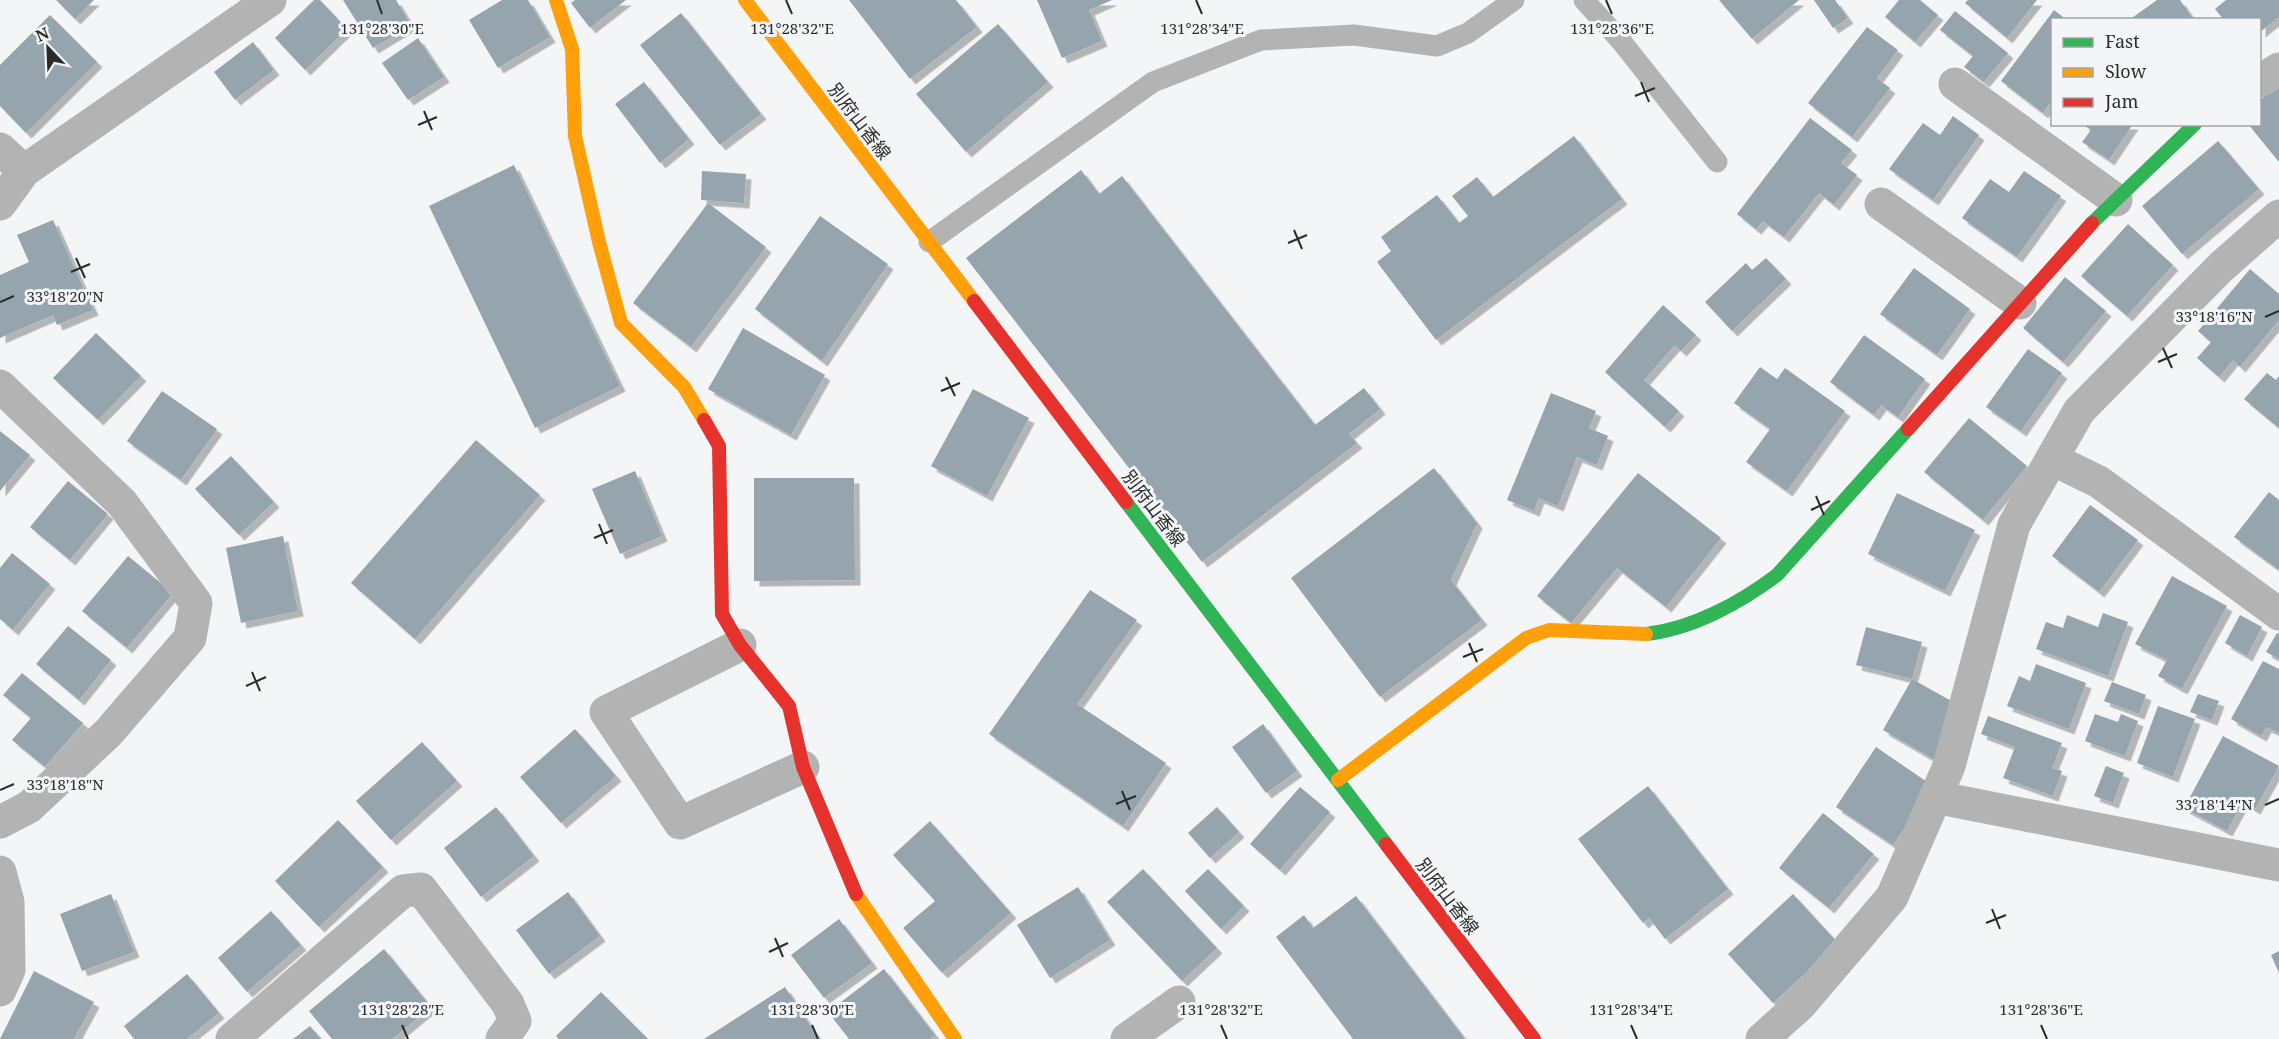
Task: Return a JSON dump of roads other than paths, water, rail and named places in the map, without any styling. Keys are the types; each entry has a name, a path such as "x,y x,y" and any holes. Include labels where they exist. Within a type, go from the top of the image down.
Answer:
{"street":[{"path":"0,204 24,171 270,0"},
{"path":"556,0 572,49 575,136 599,242 621,323 684,387 719,446 722,614 740,645 789,706 803,767 860,901 956,1039"},
{"name":"別府山香線","path":"745,0 1534,1039"},
{"path":"2261,80 2279,69"},
{"path":"1954,84 2116,200"},
{"path":"1338,780 1526,638 1549,630 1642,634 1664,632 1701,619 1758,589 1777,575 2101,213 2193,126"},
{"path":"0,149 24,171"},
{"path":"1881,204 2020,303"},
{"path":"1762,1039 1800,1005 1892,897 1949,766 2014,525 2079,411 2221,267 2279,216"},
{"path":"0,386 122,503 196,603 190,638 108,733 29,807 0,822"},
{"path":"2052,459 2099,482 2279,614"},
{"path":"740,645 606,712 680,823 803,767"},
{"path":"1935,797 2279,865"},
{"path":"0,872 8,902 9,970 0,990"},
{"path":"232,1039 403,891 421,889 508,1004 515,1021 502,1039"},
{"path":"1127,1039 1179,1002"}],"lane":[{"path":"929,242 1153,82 1261,40 1354,35 1437,46 1468,33 1514,0"},
{"path":"1584,0 1621,41 1717,162"}]}
